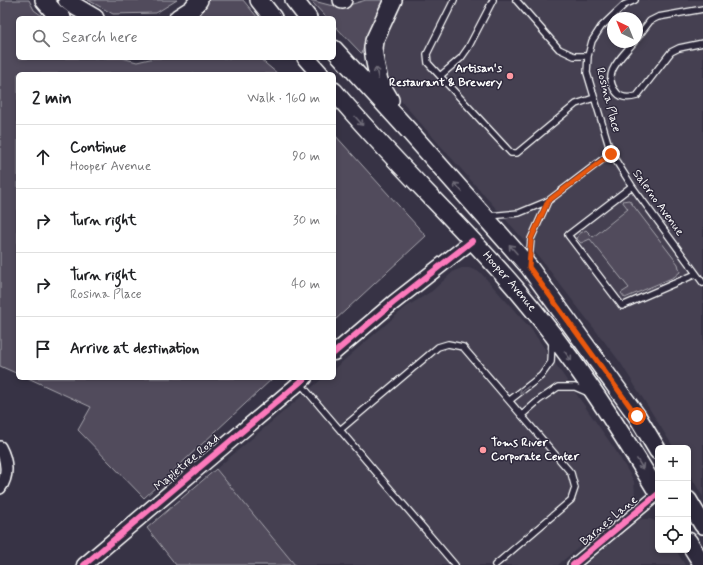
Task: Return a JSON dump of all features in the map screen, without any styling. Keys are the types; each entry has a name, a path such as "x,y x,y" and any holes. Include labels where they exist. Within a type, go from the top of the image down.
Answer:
{"main road":[{"path":"44,0 59,16"},
{"path":"68,0 73,5 92,16"},
{"path":"181,16 192,9 199,0"},
{"path":"259,0 271,16"},
{"path":"294,0 306,16"},
{"path":"393,0 374,41 375,62 379,81 409,131"},
{"name":"Hooper Avenue","path":"336,51 409,131 529,267 632,410 655,446"},
{"path":"308,60 318,72"},
{"name":"Hooper Avenue","path":"336,93 361,124 516,289 552,335 596,396 655,488"},
{"path":"691,505 703,525"},
{"path":"691,546 703,565"}],"street":[{"path":"336,351 393,303 472,241"},
{"name":"Mapletree Road","path":"84,565 302,380"},
{"path":"0,447 5,459 7,470 5,481 0,488"},
{"name":"Barnes Lane","path":"573,565 655,496"}],"lane":[{"path":"454,0 427,54 428,63 511,153 517,153 576,104 594,98"},
{"path":"440,76 461,58 468,48 493,0"},
{"path":"516,0 559,49 574,56 588,56"},
{"name":"Rosina Place","path":"611,154 587,73 588,56 592,41 601,27 624,5 635,0"},
{"path":"643,30 650,21 658,18 703,9"},
{"path":"629,48 613,68 610,77 612,88 618,95 629,99 637,96 670,52 679,48 703,43"},
{"path":"484,216 519,213 548,201 611,154"},
{"name":"Salerno Avenue","path":"611,154 632,186 703,283"},
{"path":"632,186 568,235 622,306 696,274"},
{"path":"529,267 531,239 548,201"},
{"path":"510,400 542,376 551,362 552,335"},
{"path":"340,430 438,347 448,344 463,347 571,473 575,488 571,500 494,565"},
{"path":"302,380 340,430 455,565"},
{"path":"522,415 539,400 558,387 575,387 596,396"}],"shaded area":[{"path":"0,0 29,0 34,10 42,16 16,16 16,60 130,60 137,62 146,60 261,60 276,72 16,72 16,373 0,366"},
{"path":"88,0 177,0 156,13 113,14"},
{"path":"207,0 243,0 256,16 192,16"},
{"path":"310,0 340,6 366,0 383,0 374,19 362,53 336,27 336,16 325,16"},
{"path":"400,0 703,0 703,497 691,477 691,445 672,445 620,362 539,257 393,92 380,61 380,47"},
{"path":"336,136 426,236 336,319"},
{"path":"629,200 678,264 680,272 674,277 625,298 621,293 629,288 590,239 581,243 577,239 579,234 586,230 593,237 628,209 622,201"},
{"path":"462,268 469,268 480,272 531,329 614,448 634,481 635,494 630,504 558,565 295,565 216,469 321,380 336,380 336,367 406,307 432,291 454,271"},
{"path":"32,380 271,380 144,498 78,430 91,407"},
{"path":"216,469 295,565 176,565 147,528"},
{"path":"641,519 651,519 655,521 655,553 678,553 685,565 585,565"}],"cycle path":[{"path":"336,351 393,303 472,241"},
{"path":"84,565 303,380"},
{"path":"573,565 655,497"}],"place":[{"name":"Artisan's Restaurant & Brewery","path":"510,76"},
{"name":"Toms River Corporate Center","path":"483,450"}],"route":[{"path":"611,154 548,201 531,239 529,267 637,416"}]}
